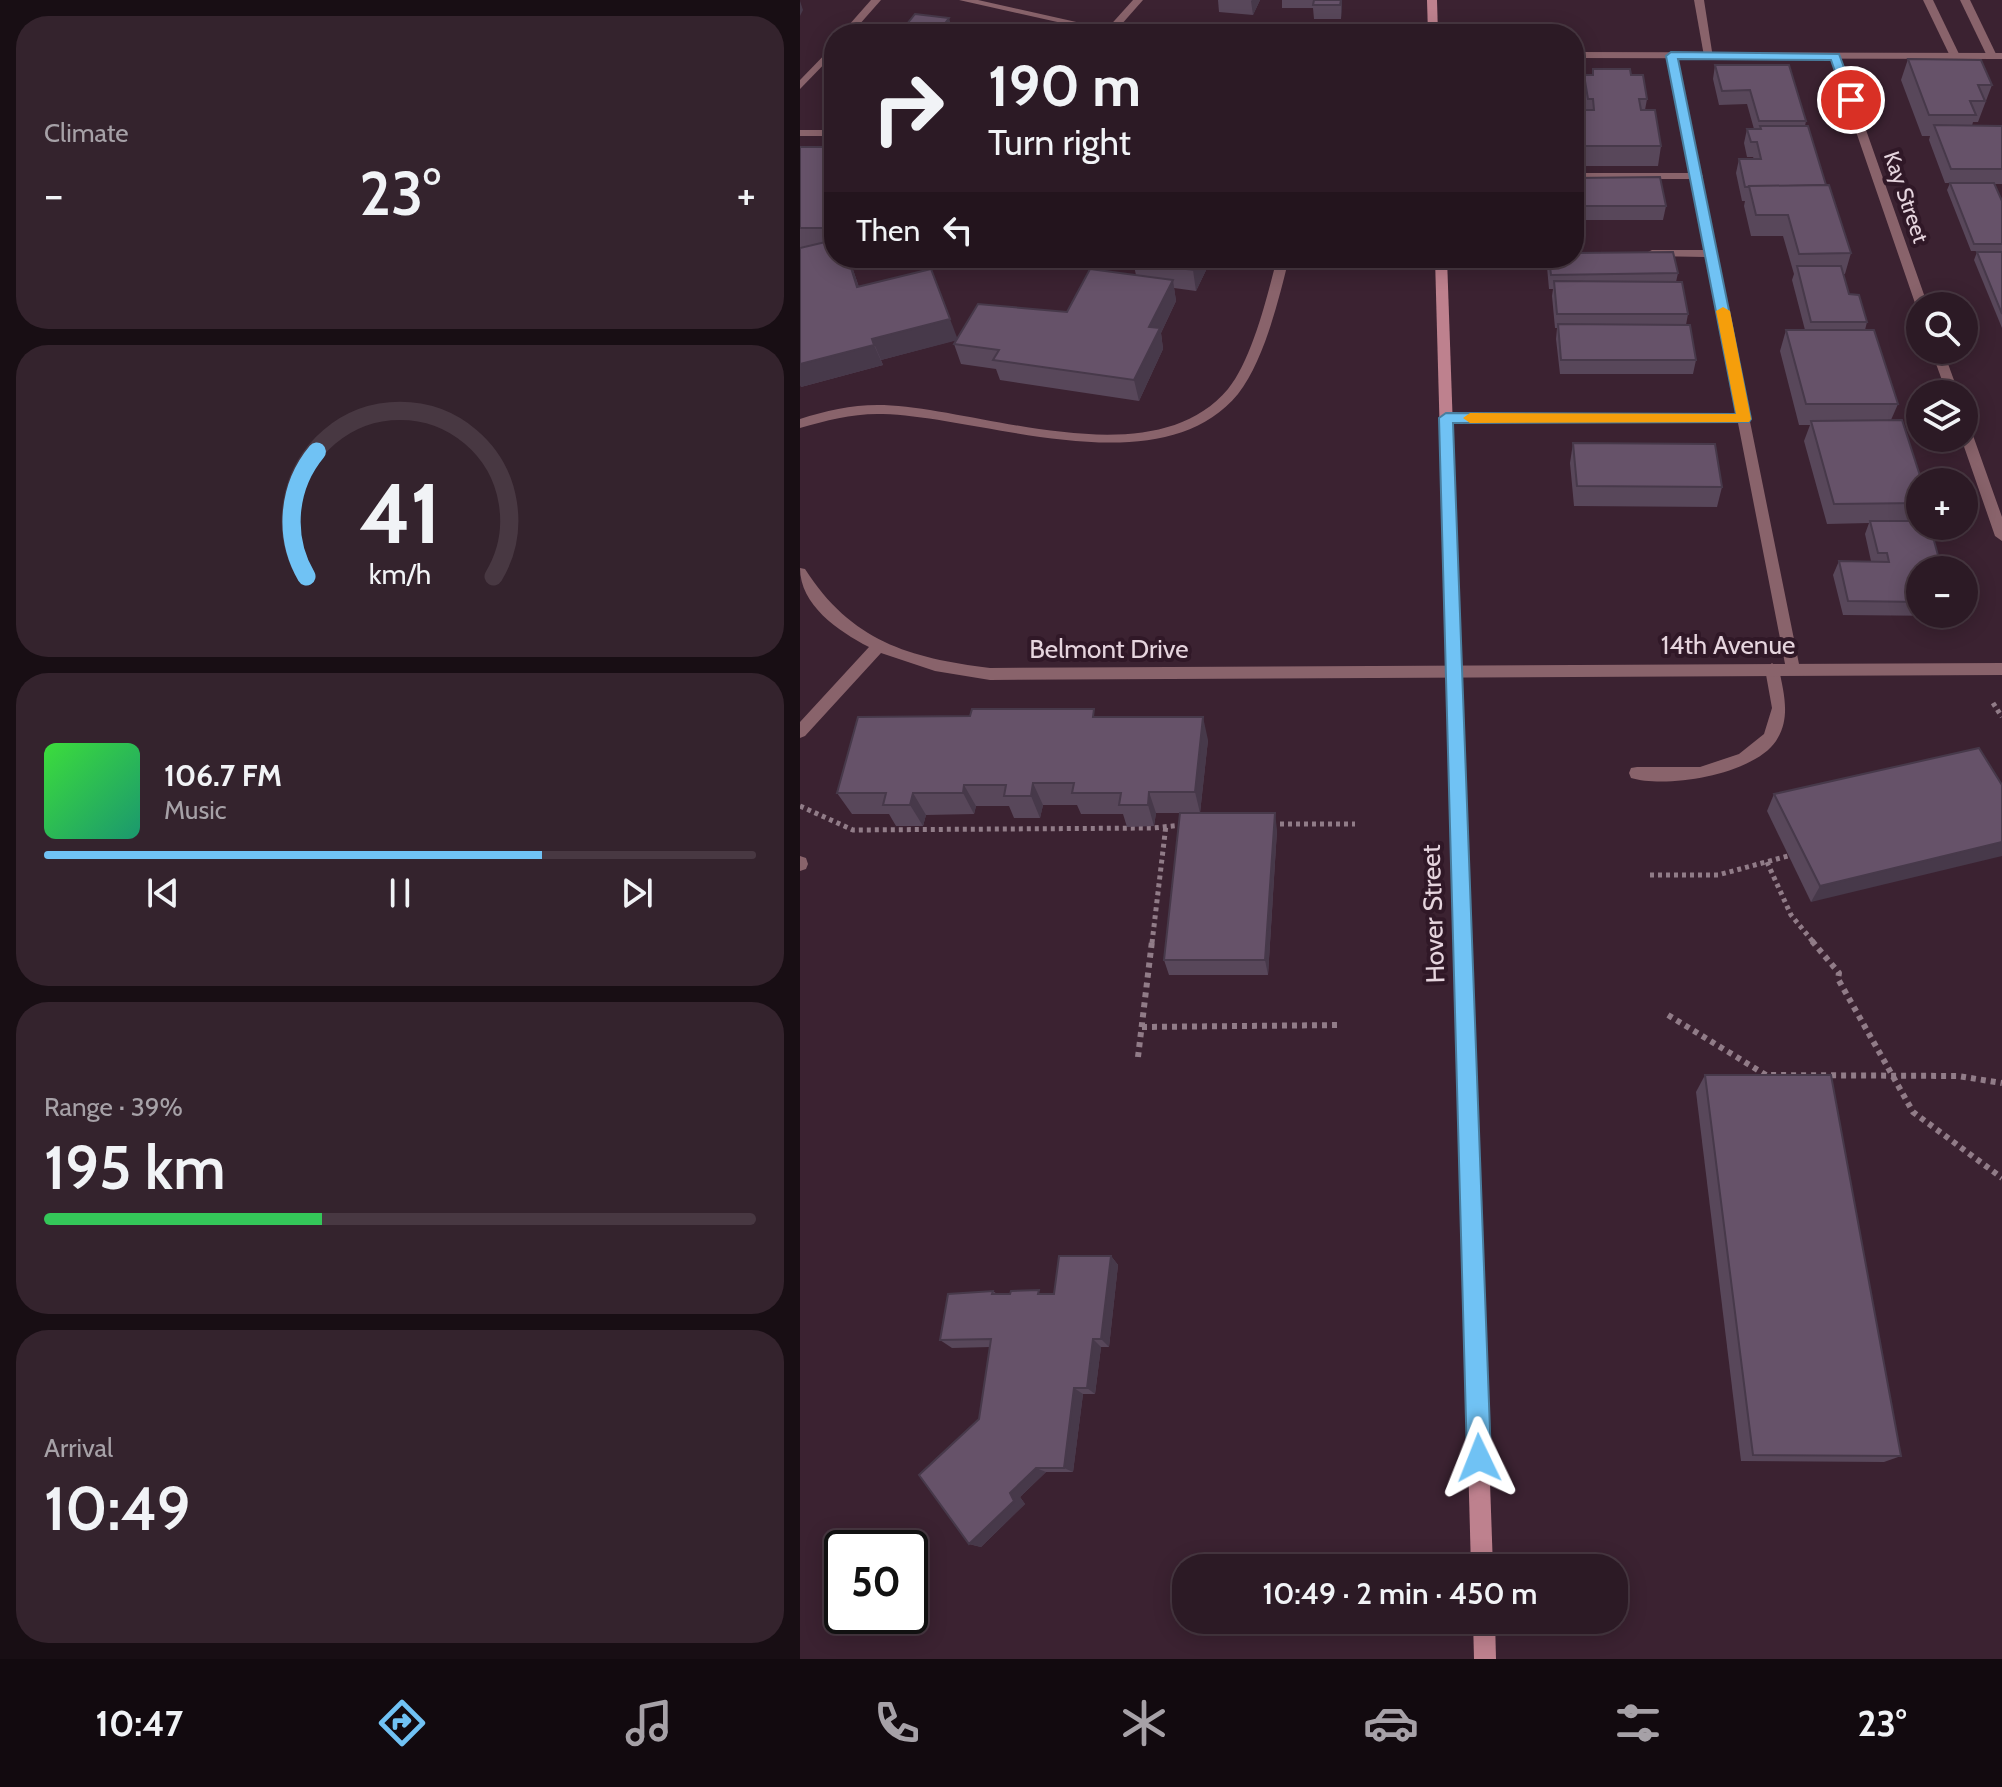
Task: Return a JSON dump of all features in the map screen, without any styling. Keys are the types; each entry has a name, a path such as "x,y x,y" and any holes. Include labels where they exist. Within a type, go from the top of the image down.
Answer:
{"main road":[{"path":"1432,0 1433,24"},
{"name":"Hover Street","path":"1441,268 1482,1554"},
{"path":"1484,1634 1485,1659"}],"street":[{"path":"855,24 876,0"},
{"path":"964,0 1073,24"},
{"path":"1116,24 1138,0"},
{"path":"1965,0 2002,68"},
{"path":"1699,1 1709,56"},
{"path":"1929,1 1955,56"},
{"path":"1584,55 1997,56"},
{"path":"1671,56 1698,176 1793,669"},
{"name":"Kay Street","path":"1835,56 1917,292"},
{"path":"800,86 824,59"},
{"path":"800,133 824,133"},
{"path":"1584,176 1698,176"},
{"path":"1635,253 1711,254"},
{"path":"800,424 826,414 863,408 894,408 971,422 1100,437 1137,437 1181,428 1211,413 1233,390 1249,359 1280,268"},
{"path":"1446,418 1744,419"},
{"path":"1973,452 2002,536"},
{"name":"Belmont Drive","path":"800,573 828,613 877,648 944,670 990,674 1454,670"},
{"path":"800,732 877,648"},
{"path":"1637,773 1700,773 1744,759 1770,738 1780,708 1772,669"},
{"name":"14th Avenue","path":"1454,670 2002,669"}],"path":[{"path":"1993,703 2002,717"},
{"path":"800,806 853,830 1197,825"},
{"path":"1260,824 1355,824"},
{"path":"1138,1057 1166,825"},
{"path":"1650,875 1718,875 1788,856"},
{"path":"1767,862 1791,915 1839,973 1838,979 1891,1076 1920,1119 2002,1178"},
{"path":"1668,1015 1766,1075 1958,1076 2002,1083"},
{"path":"1142,1027 1341,1025"}],"building":[{"path":"1314,0 1341,0 1340,5 1313,5"},
{"path":"915,14 949,18 944,24 907,24"},
{"path":"1908,59 1981,60 1992,85 1978,85 1985,101 1970,101 1976,115 1929,115"},
{"path":"1715,65 1789,65 1806,121 1759,121 1750,90 1722,91"},
{"path":"1593,69 1630,69 1631,75 1643,75 1647,99 1639,99 1641,110 1655,110 1661,146 1585,146 1584,110 1594,110 1593,99 1588,99 1584,75 1593,75"},
{"path":"1934,125 2002,126 2002,169 1951,169"},
{"path":"1760,126 1808,126 1826,185 1745,187 1739,159 1761,159 1757,142 1751,142 1747,129 1761,129"},
{"path":"800,147 824,147 824,228 800,228"},
{"path":"1660,177 1666,206 1584,206 1584,178"},
{"path":"1950,183 1994,183 2002,201 2002,244 1974,244"},
{"path":"1829,185 1851,253 1799,254 1788,215 1756,215 1749,186"},
{"path":"824,242 824,268 851,268 857,287 931,269 950,319 872,339 874,345 800,364 800,248"},
{"path":"1673,252 1678,273 1551,275 1550,268 1584,268 1584,253"},
{"path":"1977,252 2002,252 2002,314"},
{"path":"1797,266 1841,266 1849,294 1859,295 1867,322 1811,322"},
{"path":"1090,269 1173,280 1149,327 1160,328 1134,380 993,360 999,350 954,344 978,304 1067,312"},
{"path":"1554,281 1682,282 1688,314 1557,314"},
{"path":"1558,324 1690,325 1696,360 1561,360"},
{"path":"1786,330 1874,330 1898,404 1806,404"},
{"path":"1902,420 1906,432 1906,452 1912,452 1917,468 1906,468 1906,503 1834,504 1811,421"},
{"path":"1573,443 1715,444 1722,487 1577,486"},
{"path":"1870,521 1906,521 1906,540 1934,540 1938,556 1906,556 1906,602 1848,601 1839,561 1889,562 1887,553 1878,553"},
{"path":"972,709 1094,709 1093,717 1203,717 1195,792 1149,792 1148,805 1119,805 1121,793 1072,793 1074,783 1033,783 1031,796 1004,796 1006,785 964,785 963,793 913,793 910,805 883,805 886,793 837,793 858,717 970,716"},
{"path":"1979,748 2002,785 2002,842 1820,886 1774,794"},
{"path":"1180,813 1275,813 1265,960 1164,960"},
{"path":"1705,1075 1831,1075 1901,1456 1753,1455"},
{"path":"1059,1256 1111,1256 1101,1339 1093,1339 1087,1388 1074,1388 1064,1468 1036,1468 1010,1493 1014,1501 969,1544 919,1475 979,1419 991,1339 940,1340 948,1294 993,1291 992,1294 1010,1294 1011,1291 1039,1290 1038,1294 1054,1294"}],"slow traffic":[{"path":"1470,418 1744,419 1723,311"}],"route":[{"path":"1479,1458 1446,418 1744,419 1698,176 1671,56 1835,56 1851,100"}]}
